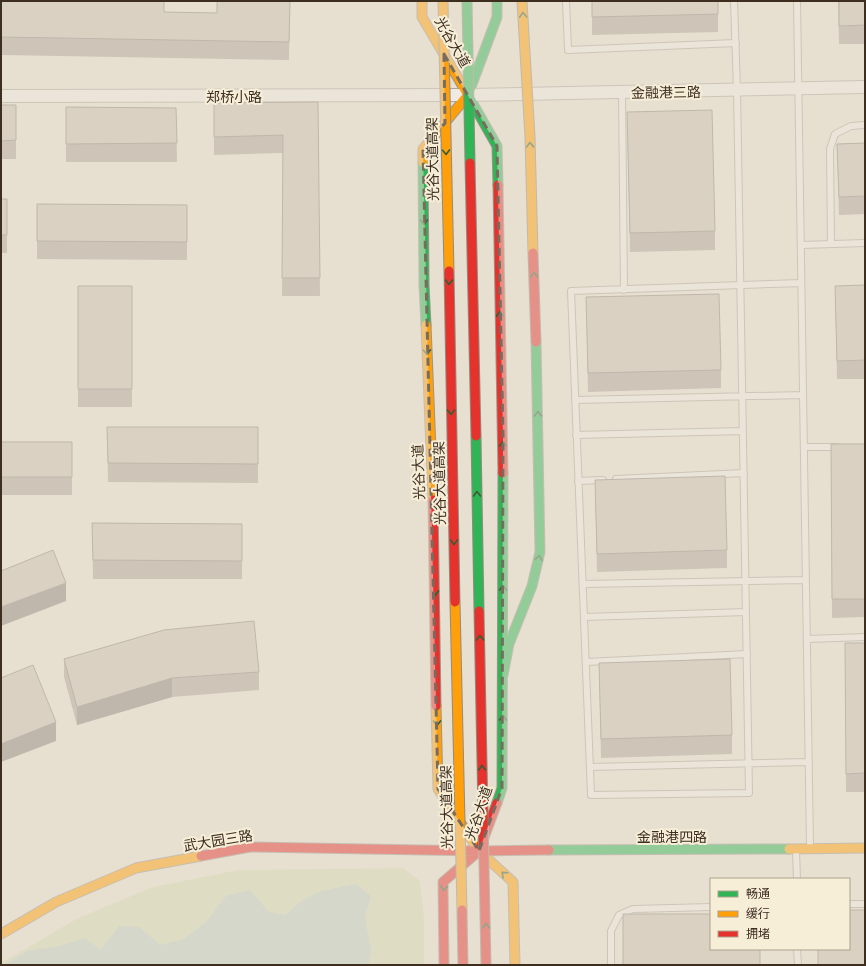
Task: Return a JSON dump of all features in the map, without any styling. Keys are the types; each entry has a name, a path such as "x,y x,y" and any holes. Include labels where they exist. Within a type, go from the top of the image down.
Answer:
{"main road":[{"name":"光谷大道","path":"422,1 422,17 497,146 503,443 502,788 479,851 443,882 444,965"},
{"name":"光谷大道高架","path":"443,1 463,965"},
{"path":"467,1 486,965"},
{"name":"光谷大道","path":"497,1 497,17 468,95 423,149 424,285 432,464 438,789 479,851 513,882 515,965"},
{"path":"503,675 509,644 532,586 540,552 530,137 522,1"},
{"name":"武大园三路","path":"1,934 56,902 136,868 250,847 479,851"},
{"name":"金融港四路","path":"479,851 865,848"}],"street":[{"name":"金融港三路","path":"468,95 865,87"},
{"name":"郑桥小路","path":"1,96 468,95"}],"lane":[{"path":"566,1 568,50 736,43"},
{"path":"734,1 737,90 740,286 744,473 746,654 749,793 591,795 571,291 740,286 801,283"},
{"path":"797,1 810,849"},
{"path":"622,92 624,290"},
{"path":"831,244 830,149 835,134 851,126 865,125"},
{"path":"801,245 865,243"},
{"path":"575,400 742,395 803,395"},
{"path":"576,435 743,431"},
{"path":"804,447 842,447"},
{"path":"578,481 744,473"},
{"path":"582,584 806,580"},
{"path":"584,617 746,612"},
{"path":"807,639 865,637"},
{"path":"586,662 746,654"},
{"path":"590,767 809,762"},
{"path":"796,849 797,878"},
{"path":"850,904 865,904"},
{"path":"611,965 611,931 620,915 633,909 710,907"},
{"path":"798,950 798,965"}],"highlighted area":[{"path":"444,54 497,146 503,436 502,788 479,851 438,789 423,149 445,123"}],"green space":[{"path":"403,868 420,881 424,918 424,965 1,965 1,963 78,918 153,887 238,870"}],"shaded area":[{"path":"356,884 371,896 365,917 371,952 368,965 4,965 27,951 60,946 85,938 101,950 119,926 139,927 160,945 184,939 207,921 226,896 250,890 269,912 285,915 303,900 321,891"}],"building":[{"path":"1,1 164,1 164,12 217,13 217,1 290,1 289,42 1,37"},
{"path":"592,1 718,1 718,14 592,17"},
{"path":"839,1 865,1 865,25 839,26"},
{"path":"318,102 320,278 282,278 283,135 214,137 214,103"},
{"path":"1,105 16,105 16,140 1,141"},
{"path":"66,107 176,108 177,143 66,144"},
{"path":"712,110 715,231 630,233 627,112"},
{"path":"865,143 865,196 839,197 837,144"},
{"path":"1,199 7,199 7,235 1,235"},
{"path":"37,204 187,205 187,242 37,241"},
{"path":"865,285 865,360 837,361 835,286"},
{"path":"78,286 132,286 132,389 78,389"},
{"path":"719,294 721,370 588,373 586,297"},
{"path":"107,427 258,427 258,464 108,463"},
{"path":"1,442 72,442 72,477 1,477"},
{"path":"831,444 865,444 865,599 832,599"},
{"path":"725,476 727,550 597,554 595,480"},
{"path":"92,523 242,524 242,561 93,560"},
{"path":"53,550 66,583 1,607 1,571"},
{"path":"254,621 259,672 172,678 77,707 64,659 164,630"},
{"path":"845,643 865,643 865,773 846,774"},
{"path":"730,659 732,735 601,739 599,663"},
{"path":"33,665 56,722 1,744 1,678"},
{"path":"850,910 865,910 865,965 818,965 818,950 850,950"},
{"path":"623,914 710,914 710,950 760,950 760,965 623,965"}],"traffic: fast":[{"path":"467,1 470,163"},
{"path":"497,1 497,17 468,95 497,146 498,185"},
{"path":"423,162 424,285 426,325"},
{"path":"503,675 509,644 532,586 540,552 536,342"},
{"path":"476,436 479,611"},
{"path":"497,803 502,788 503,473"},
{"path":"549,850 789,849"}],"traffic: slow":[{"path":"422,1 422,17 468,95 423,149 423,162"},
{"path":"443,1 449,271"},
{"path":"522,1 530,137 533,253"},
{"path":"426,325 433,500"},
{"path":"455,602 462,910"},
{"path":"436,706 438,789 479,851 513,882 515,965"},
{"path":"789,849 865,848"},
{"path":"1,934 56,902 136,868 201,856"}],"traffic: jam":[{"path":"470,163 476,436"},
{"path":"498,185 503,473"},
{"path":"533,253 536,342"},
{"path":"449,271 455,602"},
{"path":"433,500 436,706"},
{"path":"479,611 486,965"},
{"path":"444,965 443,882 479,851 497,803"},
{"path":"201,856 250,847 479,851 549,850"},
{"path":"462,910 463,965"}]}
